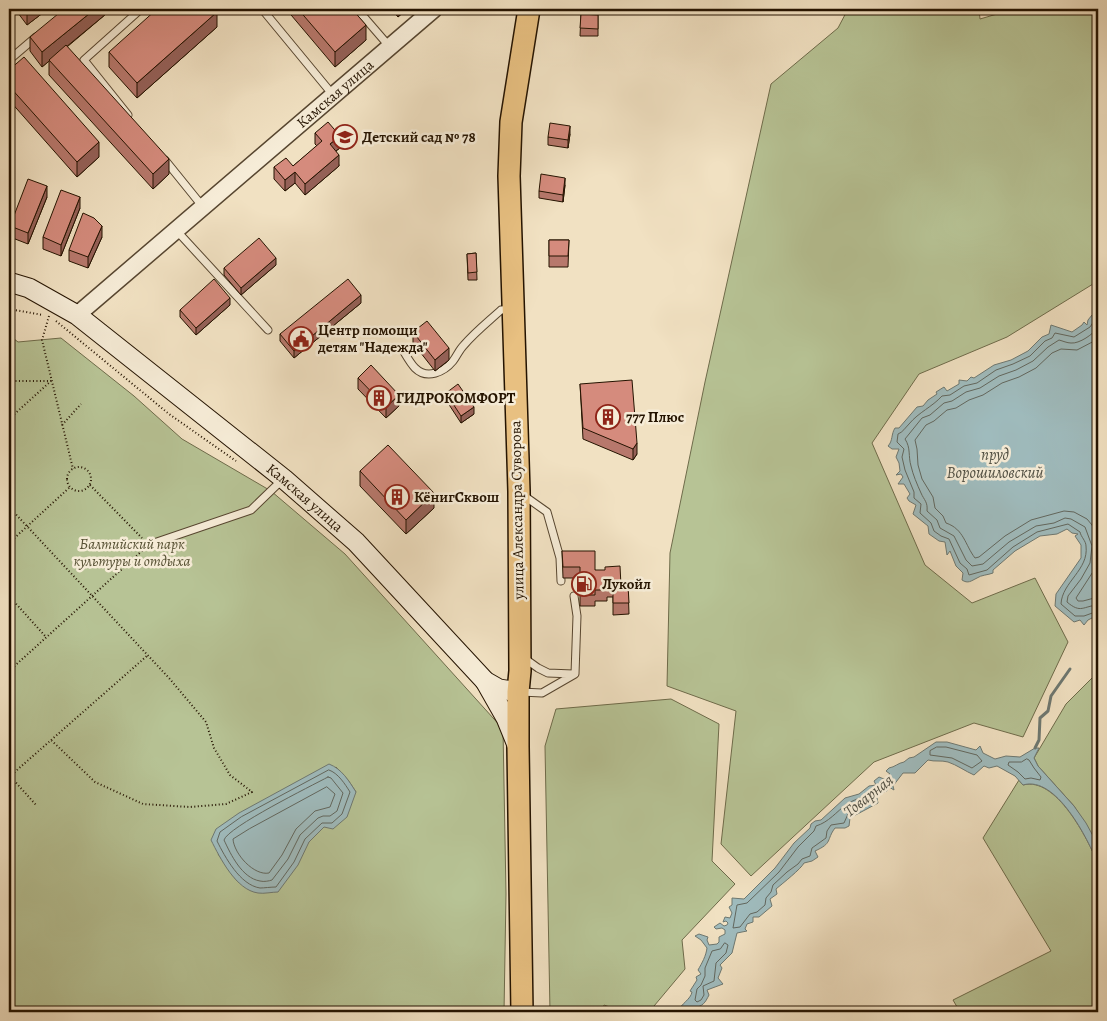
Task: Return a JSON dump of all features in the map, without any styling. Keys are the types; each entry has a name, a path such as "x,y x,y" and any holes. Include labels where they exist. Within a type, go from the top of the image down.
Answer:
{"main road":[{"name":"улица Александра Суворова","path":"522,1012 518,746 520,654 519,492 509,176 511,122 528,9"},
{"name":"Камская улица","path":"9,282 29,288 77,315 284,479 356,542 485,681 499,689 518,692"},
{"path":"485,681 506,718 518,746"}],"street":[{"name":"Камская улица","path":"77,315 434,9"}],"lane":[{"path":"134,122 84,60 140,9"},
{"path":"262,9 333,95"},
{"path":"357,9 390,47"},
{"path":"9,60 38,34"},
{"path":"159,153 202,207"},
{"path":"176,230 268,330"},
{"path":"404,352 420,372 436,374 445,370 463,346 501,310 512,309"},
{"path":"148,545 251,510 284,479"},
{"path":"519,492 547,512 560,558 561,580"},
{"path":"574,596 577,616 575,674"},
{"path":"520,654 548,673 575,674"},
{"path":"518,692 542,693 575,674"}],"path":[{"path":"55,301 42,340 72,469"},
{"path":"9,374 13,381 52,381"},
{"path":"9,419 52,381"},
{"path":"62,425 81,404"},
{"path":"81,467 88,471 91,479 90,485 85,490 78,492 71,489 67,479 68,474 72,469 81,467"},
{"path":"9,671 148,545 90,485"},
{"path":"9,542 70,487"},
{"path":"9,507 148,655 206,722 214,748 230,776 252,792 226,804 190,807 144,804 95,782 51,740"},
{"path":"9,596 46,637"},
{"path":"37,806 9,776 148,655"}],"green space":[{"path":"848,9 979,9 980,19 1014,9 1098,9 1098,277 1093,284 1007,337 919,374 872,443 925,565 972,603 1035,578 1068,642 1023,737 974,723 874,762 751,876 721,844 736,711 667,686 670,553 705,382 771,84 838,28"},
{"name":"Балтийский парк культуры и отдыха","path":"9,335 18,342 61,338 134,396 182,439 271,491 345,554 503,729 506,894 504,1012 9,1012","holes":["336,767 356,792 309,842 237,881 218,854"]},
{"path":"1098,672 1098,845 1074,806 1038,766 1034,758 1066,704"},
{"path":"671,699 719,724 712,861 735,884 682,940 685,969 649,1012 623,1012 604,1005 601,1012 550,1012 545,746 556,709"},
{"path":"1019,780 1023,785 1035,785 1047,790 1059,799 1079,826 1098,864 1098,1012 960,1012 953,1000 1051,951 983,838"}],"water":[{"name":"пруд Ворошиловский","path":"1094,312 1098,314 1098,615 1088,620 1084,625 1080,620 1074,622 1055,606 1056,594 1081,558 1081,545 1075,536 1078,534 1072,533 1067,529 1057,534 1040,536 1015,551 993,570 993,573 966,582 962,580 963,573 956,566 950,551 947,555 945,542 939,541 929,534 928,526 913,514 916,505 907,498 910,494 904,484 898,484 903,477 901,474 896,475 900,471 896,457 899,449 892,449 888,446 895,428 899,428 917,407 923,406 937,394 936,392 944,387 947,391 959,384 959,380 967,381 994,365 1011,360 1028,351 1042,337 1049,334 1051,325 1072,332 1084,322 1087,325 1092,315 1095,316"},
{"name":"Товарная","path":"936,742 947,742 976,750 980,746 983,753 995,759 1006,756 1020,757 1035,748 1039,748 1034,758 1038,766 1074,806 1086,823 1098,845 1098,864 1079,825 1059,799 1047,790 1035,784 1023,785 1015,776 997,766 989,768 984,766 974,775 948,762 928,760 915,773 903,773 893,786 894,790 889,787 887,791 881,793 877,798 878,803 850,818 849,826 835,828 827,843 815,851 818,857 804,863 776,889 777,894 770,899 772,906 759,917 753,917 753,922 747,924 745,929 747,931 737,933 732,953 720,965 722,968 718,978 723,984 707,990 709,995 706,1000 702,1005 694,1008 693,1012 677,1012 691,995 692,992 690,991 697,980 696,977 701,974 698,970 707,948 695,936 699,934 708,937 709,945 717,944 719,937 725,934 725,930 714,927 720,923 724,926 727,925 726,921 723,922 725,917 730,918 732,913 729,907 732,905 732,898 744,899 775,868 794,843 810,828 811,824 821,820 845,798 859,794 869,786 876,785 874,781 879,777 884,779 890,774 886,771 889,768 914,757"},
{"path":"329,764 341,772 356,792 347,817 333,829 324,827 309,842 298,865 278,892 258,893 250,891 236,880 219,855 211,840 216,829 239,813"}],"building":[{"path":"64,9 95,9 42,52 30,37"},
{"path":"157,9 214,9 217,12 137,83 109,52"},
{"path":"298,9 352,9 366,25 335,52"},
{"path":"581,14 598,15 598,29 580,28"},
{"path":"66,45 169,159 153,174 49,60"},
{"path":"24,57 99,142 77,162 9,86 9,70"},
{"path":"328,122 340,136 330,144 339,155 305,184 295,172 285,180 274,167 286,158 293,166 322,141 315,133"},
{"path":"550,123 570,126 568,140 548,137"},
{"path":"9,171 13,173 9,185"},
{"path":"541,174 565,178 563,195 539,191"},
{"path":"28,179 47,186 28,233 10,226"},
{"path":"61,190 80,197 61,245 43,237"},
{"path":"83,213 94,218 102,226 88,257 69,250"},
{"path":"259,238 276,258 241,288 224,268"},
{"path":"549,240 569,240 568,256 549,256"},
{"path":"476,253 477,272 468,273 467,254"},
{"path":"214,279 230,298 196,328 180,310"},
{"path":"348,279 361,295 294,351 280,334"},
{"path":"427,321 449,348 435,360 413,332"},
{"path":"371,365 399,395 386,407 358,378"},
{"name":"777 Плюс","path":"632,380 637,443 633,449 583,428 580,384"},
{"path":"458,384 474,407 461,416 446,393"},
{"name":"КёнигСквош","path":"388,445 434,493 406,520 360,471"},
{"path":"562,551 595,551 595,570 605,570 605,567 620,566 621,586 628,585 629,603 613,603 613,586 607,586 607,590 595,590 595,595 580,595 580,567 563,567"}],"waterway":[{"path":"1035,748 1039,740 1040,718 1048,711 1051,696 1070,669"}],"place":[{"name":"Детский сад № 78","path":"345,137"},
{"name":"Центр помощи детям \"Надежда\"","path":"301,339"},
{"name":"ГИДРОКОМФОРТ","path":"379,398"},
{"name":"777 Плюс","path":"608,417"},
{"name":"КёнигСквош","path":"397,497"},
{"name":"Лукойл","path":"584,584"}]}
